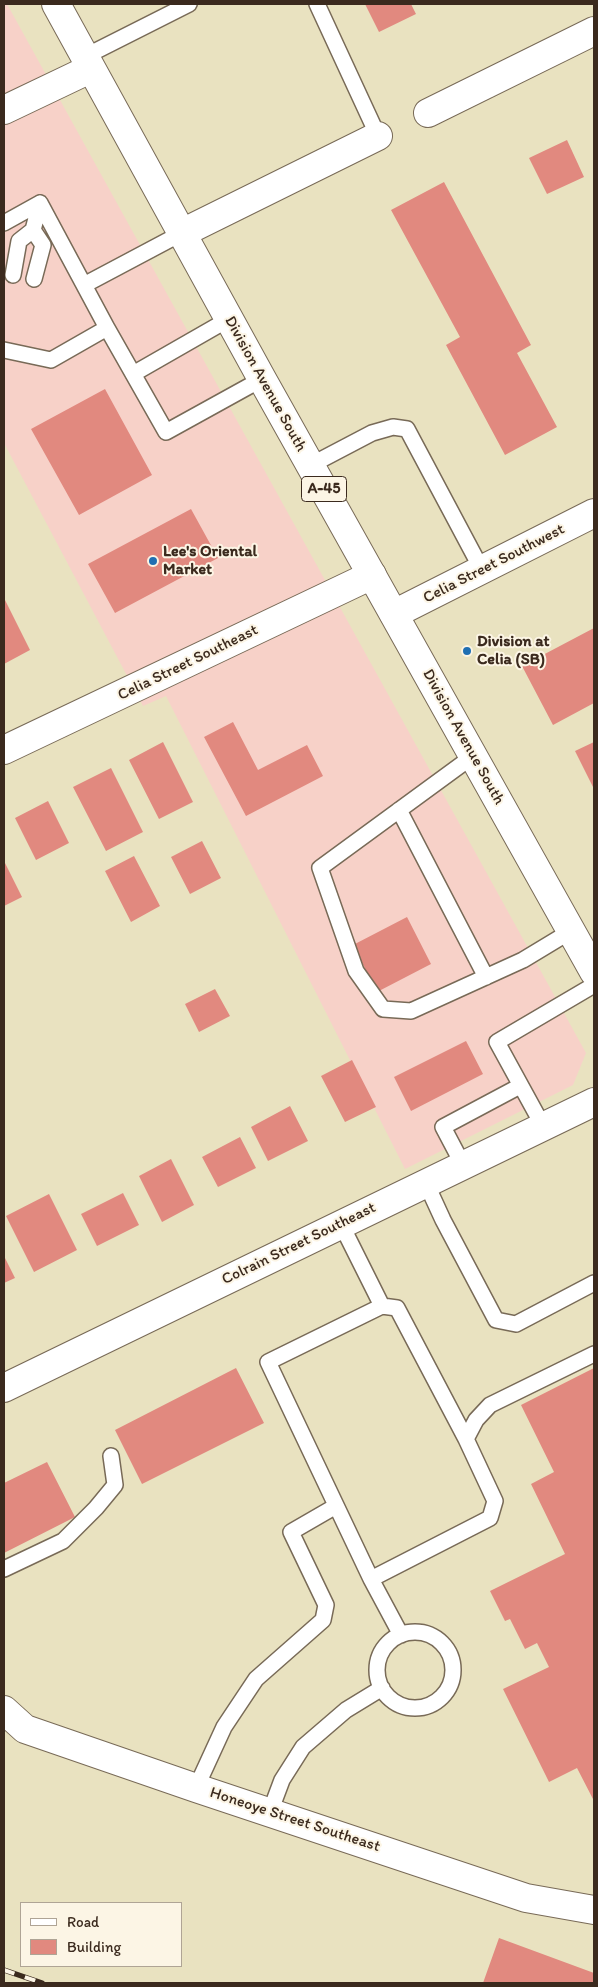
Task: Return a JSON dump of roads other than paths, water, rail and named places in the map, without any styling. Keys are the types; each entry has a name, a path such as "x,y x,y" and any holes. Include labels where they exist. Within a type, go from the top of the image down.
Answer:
{"street":[{"name":"Division Avenue South","path":"56,4 229,320 594,972"},
{"path":"428,113 594,31"},
{"path":"4,110 87,63"},
{"path":"182,233 378,136"},
{"name":"Celia Street Southwest","path":"394,614 594,513"},
{"name":"Celia Street Southeast","path":"4,750 372,575"},
{"name":"Colrain Street Southeast","path":"4,1388 594,1102"},
{"name":"Honeoye Street Southeast","path":"4,1710 25,1729 196,1788 526,1898 594,1910"}],"lane":[{"path":"87,63 189,4"},
{"path":"317,4 378,136"},
{"path":"4,222 40,203"},
{"path":"13,275 19,241 33,230 40,203"},
{"path":"40,203 107,328 166,432 262,379"},
{"path":"33,230 43,245 34,279"},
{"path":"84,285 182,233"},
{"path":"133,374 229,320"},
{"path":"13,348 51,360 107,328"},
{"path":"311,465 372,433 393,427 407,428 482,570"},
{"path":"473,756 320,868 356,971 383,1010 411,1011 523,960 571,931"},
{"path":"399,810 486,977"},
{"path":"543,1126 497,1042 594,985"},
{"path":"463,1165 443,1127 520,1086"},
{"path":"426,1183 443,1220 496,1320 516,1324 594,1283"},
{"path":"342,1224 382,1306"},
{"path":"371,1579 490,1518 495,1501 466,1439 397,1308 382,1306 268,1362 371,1579 401,1635"},
{"path":"466,1439 476,1420 490,1405 594,1354"},
{"path":"4,1569 63,1541 96,1508 115,1485 111,1456"},
{"path":"196,1788 224,1727 256,1679 323,1620 326,1605 291,1532 336,1506"},
{"path":"413,1632 425,1633 440,1642 451,1657 453,1669 451,1681 446,1692 438,1700 426,1706 413,1708 400,1705 389,1698 377,1676 378,1663 382,1651 390,1641 401,1635 413,1632"},
{"path":"270,1812 282,1780 303,1747 346,1710 382,1688"}],"railway":[{"path":"4,1970 42,1983"}],"place":[{"name":"Lee's Oriental Market","path":"153,561"},
{"name":"Division at Celia (SB)","path":"467,651"}]}
